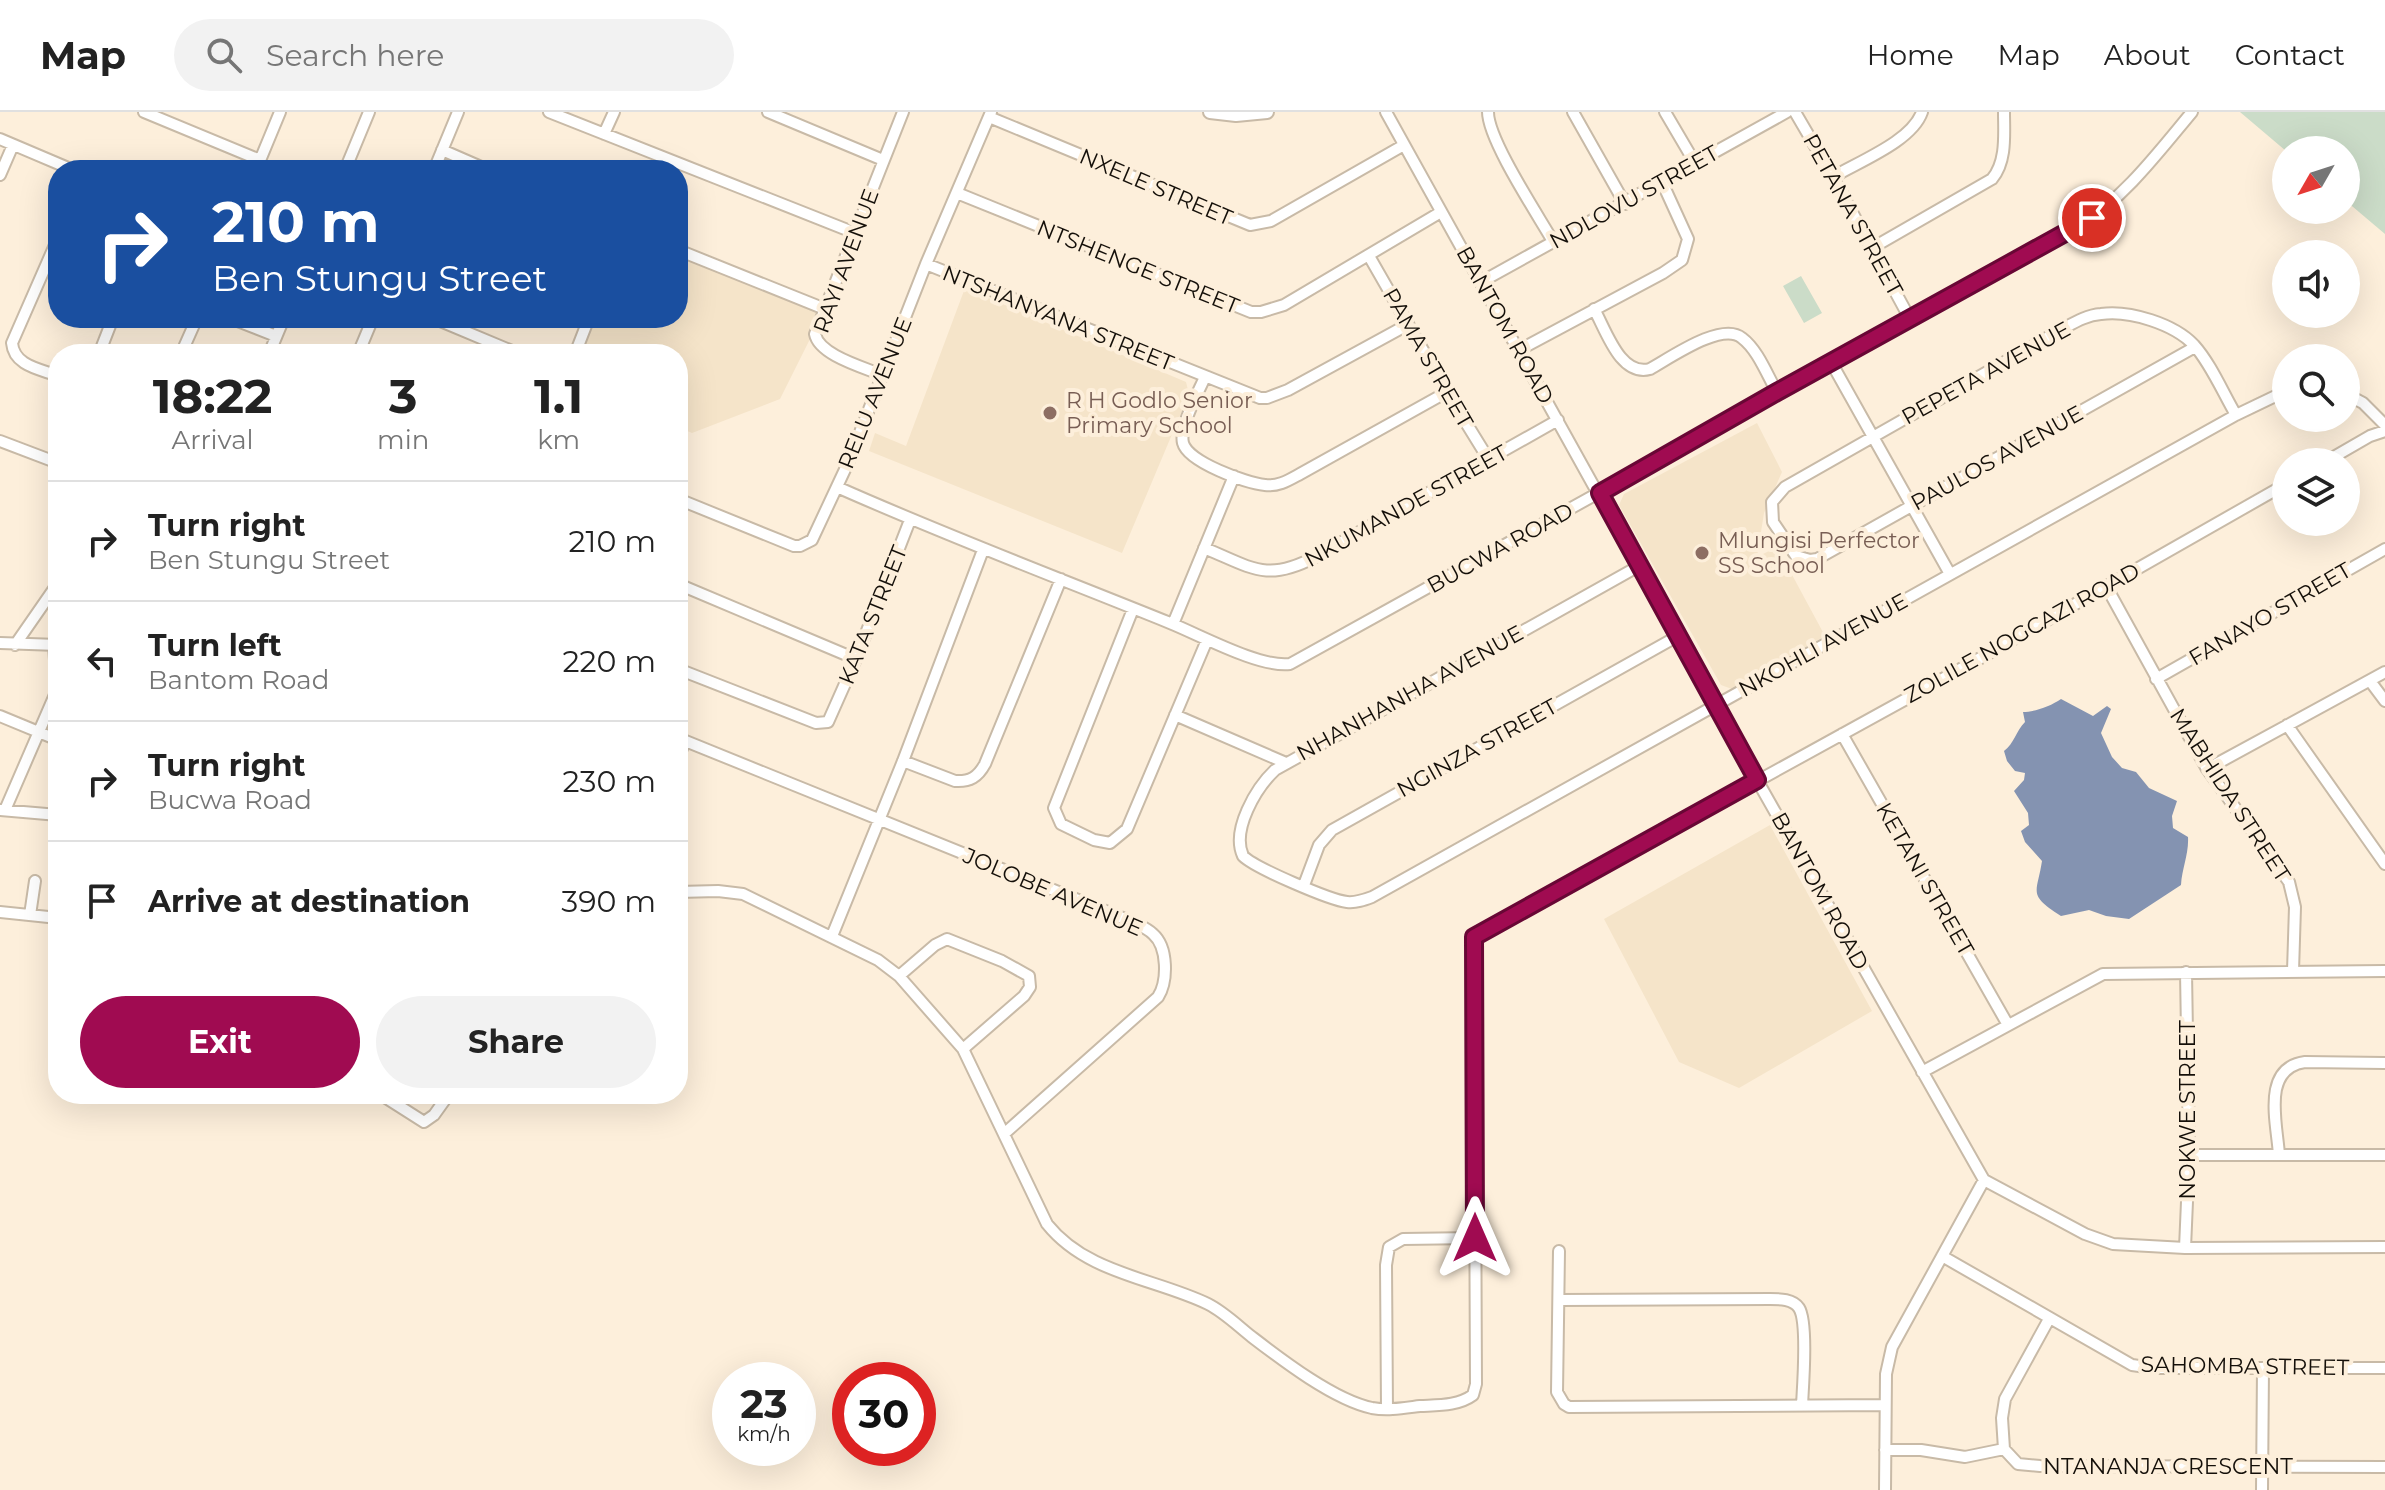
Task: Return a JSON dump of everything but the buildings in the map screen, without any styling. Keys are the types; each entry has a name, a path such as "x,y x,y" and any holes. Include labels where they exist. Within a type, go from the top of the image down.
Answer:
{"street":[{"path":"144,112 247,160"},
{"path":"260,160 280,112"},
{"path":"349,160 369,112"},
{"path":"438,160 458,112"},
{"path":"549,112 670,160"},
{"path":"604,134 614,112"},
{"path":"768,112 883,160"},
{"name":"RAYI AVENUE","path":"882,375 831,353 819,345 815,334 903,112"},
{"path":"1210,112 1236,115 1267,112"},
{"name":"BANTOM ROAD","path":"1386,112 1757,780 1984,1180"},
{"path":"1488,112 1488,120 1501,149 1554,243"},
{"path":"1573,112 1625,204"},
{"path":"1665,112 1695,163"},
{"name":"NDLOVU STREET","path":"1481,282 1787,112"},
{"name":"PETANA STREET","path":"1795,112 1910,319"},
{"path":"1833,177 1907,134 1918,123 1922,112"},
{"path":"1872,248 1992,179 2002,160 2004,112"},
{"name":"BUCWA ROAD","path":"837,487 910,520 1207,640 1274,665 1290,664 2092,218 2134,180 2192,112"},
{"name":"NXELE STREET","path":"990,115 1250,225 1271,221 1404,145"},
{"name":"RELU AVENUE","path":"688,503 800,546 812,540 837,487 926,264 990,115"},
{"path":"0,139 49,160"},
{"path":"0,175 13,145"},
{"path":"442,150 465,160"},
{"path":"688,167 855,233"},
{"path":"1519,350 1673,267 1685,253 1686,230 1662,182"},
{"name":"NTSHENGE STREET","path":"957,193 1251,312 1284,305 1441,212"},
{"path":"688,254 825,309"},
{"name":"PAMA STREET","path":"1369,256 1489,460"},
{"path":"48,262 12,348 21,362 48,372"},
{"name":"NTSHANYANA STREET","path":"926,264 1260,398 1288,390 1407,325"},
{"path":"1594,309 1623,361 1631,367 1641,371 1650,369 1708,337 1727,332 1743,338 1777,392"},
{"name":"PEPETA AVENUE","path":"1796,556 1773,522 1771,507 1775,497 1785,487 2092,315 2112,313 2143,319 2173,331 2195,347 2236,415"},
{"path":"256,328 276,336"},
{"path":"273,344 280,328"},
{"path":"457,328 495,344"},
{"name":"PAULOS AVENUE","path":"1796,556 1817,559 2195,347"},
{"path":"1831,362 1950,574"},
{"path":"1205,377 1184,428 1183,442 1197,459 1234,476 1266,485 1285,482 1447,392"},
{"name":"NKOHLI AVENUE","path":"1286,763 1266,778 1255,793 1239,843 1243,856 1251,863 1348,902 1372,897 2272,398"},
{"path":"2360,401 2385,425"},
{"name":"NKUMANDE STREET","path":"1204,548 1264,572 1284,571 1307,562 1558,420"},
{"path":"2349,448 2385,431"},
{"path":"0,441 48,459"},
{"path":"1173,624 1234,476"},
{"name":"ZOLILE NOGCAZI ROAD","path":"1475,1238 1474,937 2272,492"},
{"name":"KATA STREET","path":"688,673 816,723 828,722 910,520"},
{"name":"FANAYO STREET","path":"2156,679 2385,549"},
{"path":"832,936 983,550"},
{"name":"NHANHANHA AVENUE","path":"1175,715 1286,763 1639,566"},
{"path":"903,761 955,781 964,782 976,776 985,764 1061,579"},
{"name":"MABHIDA STREET","path":"2106,586 2207,769 2274,859 2292,889 2295,907 2293,971"},
{"path":"688,588 856,659"},
{"path":"15,645 48,597"},
{"path":"1133,609 1054,808 1061,824 1104,843 1122,836 1133,819 1207,640"},
{"name":"NGINZA STREET","path":"1304,885 1319,845 1332,830 1678,636"},
{"path":"0,643 48,645"},
{"path":"2207,769 2385,672"},
{"path":"2370,681 2385,701"},
{"path":"48,710 2,810 48,814"},
{"path":"0,716 48,736"},
{"path":"2287,725 2385,864"},
{"name":"KETANI STREET","path":"1842,734 2008,1025"},
{"path":"688,742 878,820"},
{"name":"JOLOBE AVENUE","path":"878,820 1135,923 1156,936 1163,957 1165,979 1158,997 1005,1133"},
{"path":"30,915 35,881"},
{"path":"688,892 743,894 878,960 899,976 963,1049 1041,1214 1053,1231 1070,1246 1113,1270 1209,1304 1282,1360 1363,1405 1387,1409 1457,1403 1473,1395 1476,1384 1475,1238 1403,1239 1389,1247 1386,1265 1387,1409"},
{"path":"0,912 48,917"},
{"path":"899,976 935,945 947,939 1002,961 1029,976 1030,987 1024,996 963,1049"},
{"path":"1922,1072 2103,974 2385,971"},
{"name":"NOKWE STREET","path":"2185,1248 2189,1155 2186,972"},
{"path":"2279,1155 2275,1090 2281,1073 2305,1062 2385,1063"},
{"path":"395,1104 421,1122 431,1119 442,1104"},
{"path":"2189,1155 2385,1155"},
{"path":"1885,1490 1884,1405 1892,1347 1984,1180 2113,1244 2185,1248 2385,1247"},
{"path":"1559,1251 1557,1392 1569,1407 1884,1405"},
{"name":"SAHOMBA STREET","path":"1942,1256 2132,1365 2153,1368 2385,1368"},
{"path":"1560,1300 1770,1299 1792,1302 1798,1306 1803,1322 1802,1405"},
{"path":"1885,1450 1921,1450 1965,1457 2004,1449 2002,1418 2005,1399 2049,1319"},
{"path":"2262,1490 2263,1368"},
{"name":"NTANANJA CRESCENT","path":"2004,1449 2013,1461 2028,1466 2385,1467"}],"shaded area":[{"path":"688,254 825,309 780,399 692,433 688,431 688,344 579,344 585,328 688,328"},
{"name":"R H Godlo Senior Primary School","path":"965,288 1186,382 1189,394 1122,553 869,451 875,433 906,446"},
{"name":"Mlungisi Perfector SS School","path":"1757,423 1782,472 1764,513 1757,557 1777,547 1825,636 1732,689 1721,685 1619,505 1624,494"},
{"path":"1770,825 1872,1011 1739,1088 1679,1062 1604,919"}],"green space":[{"path":"2240,112 2385,112 2385,234 2360,213 2360,136 2272,136 2272,139"},
{"path":"1801,276 1822,313 1804,323 1783,286"}],"water":[{"path":"2061,699 2093,716 2107,706 2111,709 2101,733 2112,757 2122,768 2136,772 2149,788 2177,801 2172,816 2173,828 2188,837 2181,885 2129,919 2089,910 2061,916 2043,903 2037,893 2042,861 2025,842 2021,831 2029,825 2028,813 2014,791 2024,780 2025,773 2015,771 2004,751 2025,722 2023,712 2043,708"}],"place":[{"name":"R H Godlo Senior Primary School","path":"1050,413"},
{"name":"Mlungisi Perfector SS School","path":"1702,553"}],"route":[{"path":"1475,1238 1474,937 1757,780 1600,493 2092,218"}]}
